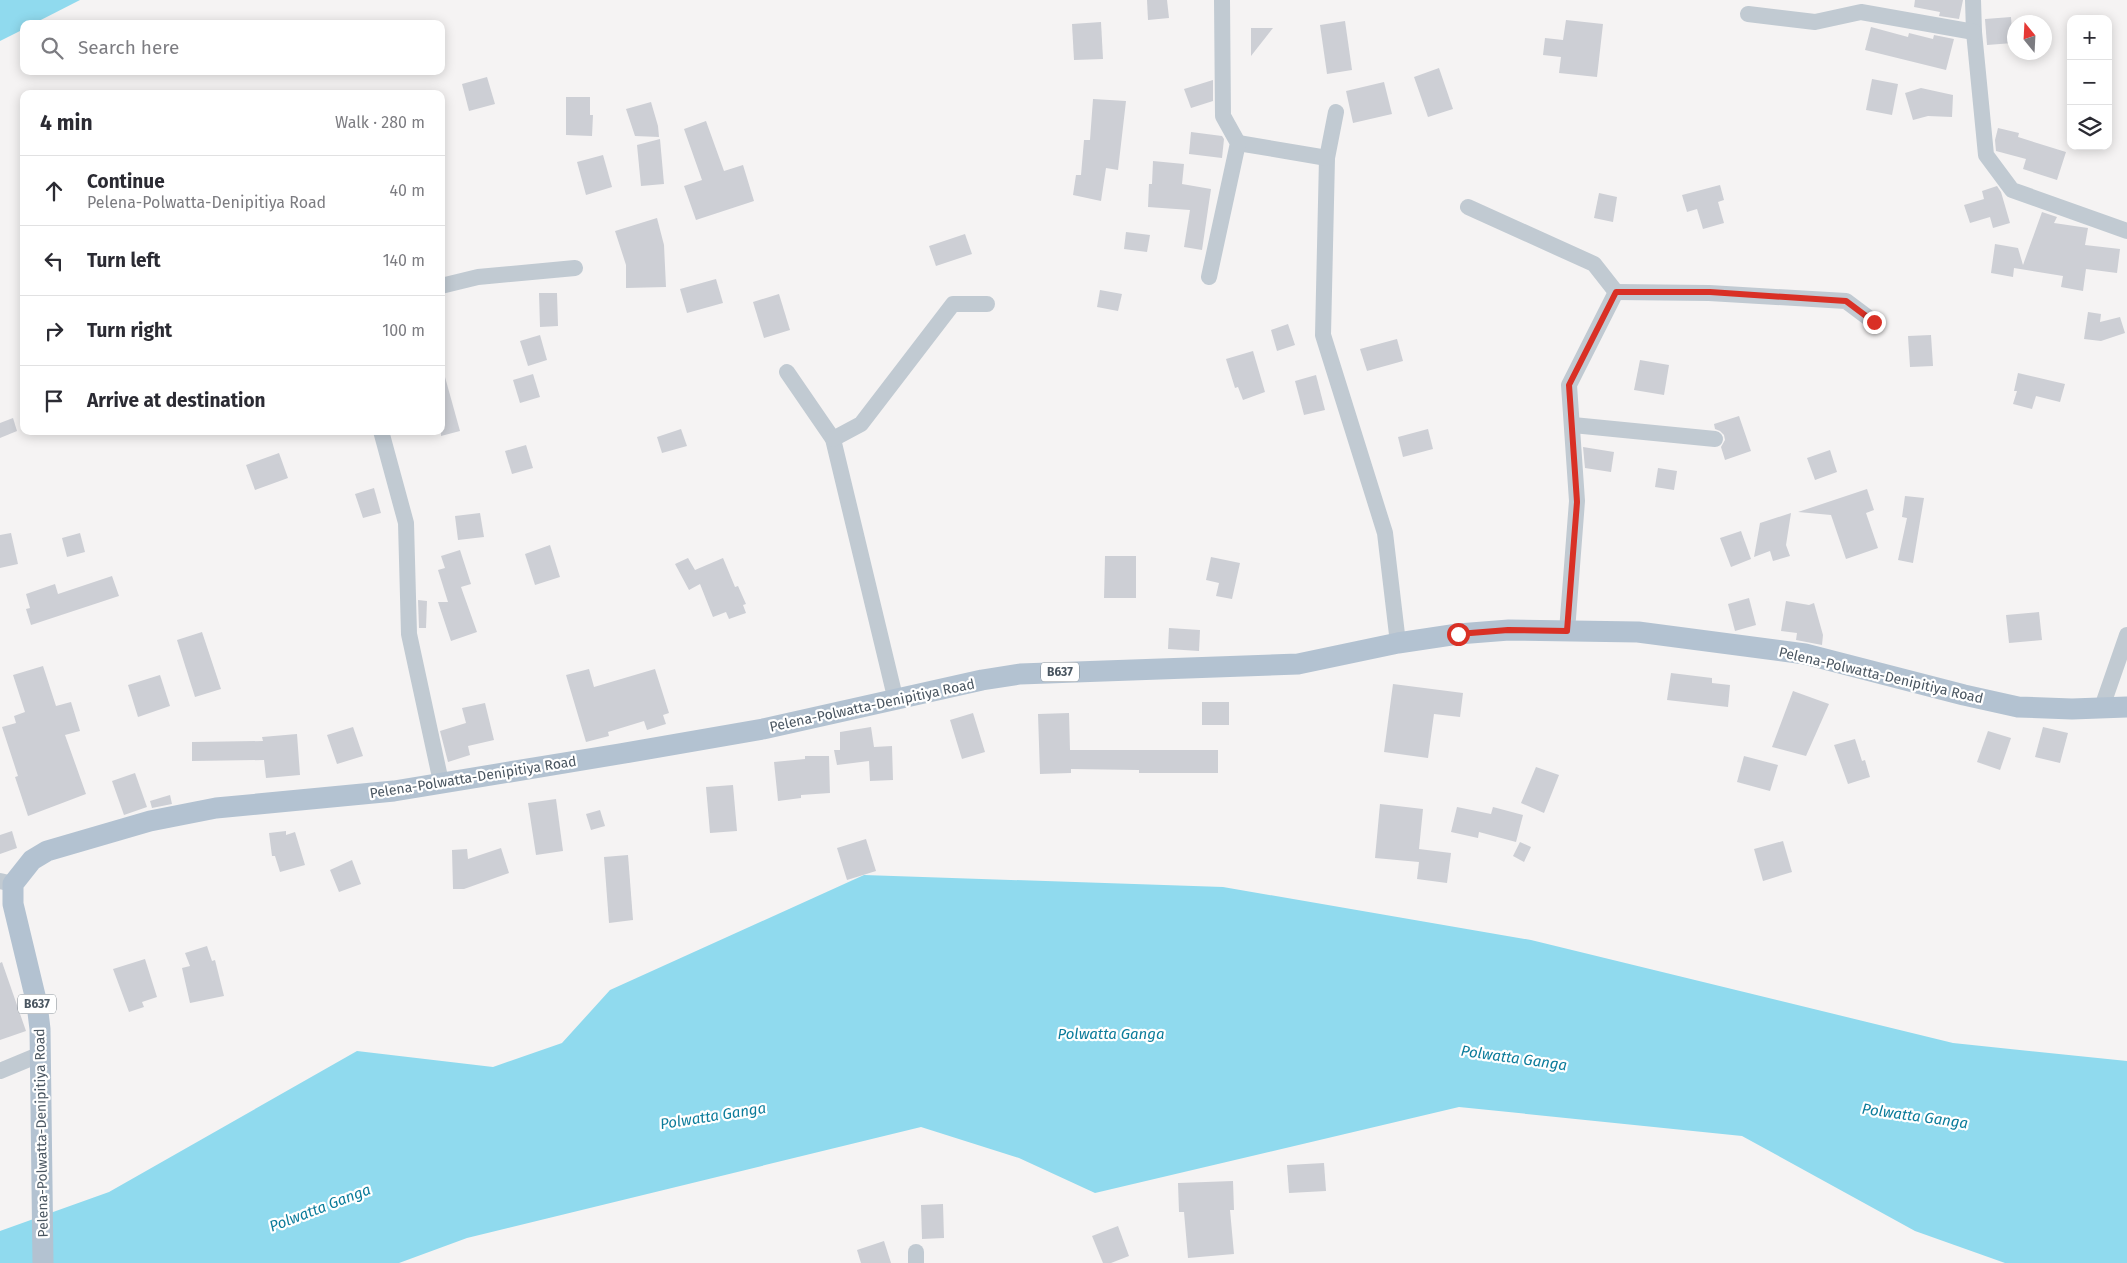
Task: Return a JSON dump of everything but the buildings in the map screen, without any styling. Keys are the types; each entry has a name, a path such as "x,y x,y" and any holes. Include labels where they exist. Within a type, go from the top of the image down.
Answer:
{"main road":[{"name":"Pelena-Polwatta-Denipitiya Road","path":"43,1263 41,1054 37,1004 6,882 32,860 47,851 150,820 216,808 394,791 762,729 896,701 982,680 1020,674 1298,664 1458,634 1500,631 1638,632 1805,654 1964,696 2018,707 2072,709 2127,707"}],"street":[{"path":"1209,277 1238,143 1223,116 1222,0"},
{"path":"1973,0 1974,32 1986,155 2012,190 2127,231"},
{"path":"1748,14 1815,22 1861,12 1974,32"},
{"path":"1336,112 1328,158 1323,335 1385,533 1398,644"},
{"path":"1238,143 1328,158"},
{"path":"1468,207 1594,264 1616,292"},
{"path":"445,285 478,277 574,268"},
{"path":"1616,292 1710,292 1846,301 1874,322"},
{"path":"1567,631 1577,502 1569,385 1616,292"},
{"path":"833,439 861,424 953,304 987,304"},
{"path":"787,372 833,439 896,701"},
{"path":"1573,425 1715,439"},
{"path":"382,435 406,523 409,634 441,782"},
{"path":"2102,707 2127,635"},
{"path":"0,1071 41,1054"}],"water":[{"path":"0,0 80,0 41,20 20,20 20,31 0,41"},
{"name":"Polwatta Ganga","path":"864,875 1223,887 1531,940 1953,1043 2127,1061 2127,1263 2005,1263 1915,1231 1742,1136 1459,1107 1095,1193 1019,1158 921,1127 467,1238 399,1263 0,1263 0,1231 109,1192 357,1051 493,1067 562,1043 610,990"}],"route":[{"path":"1458,634 1508,630 1567,631 1577,502 1569,385 1616,292 1710,292 1846,301 1874,322"}]}
